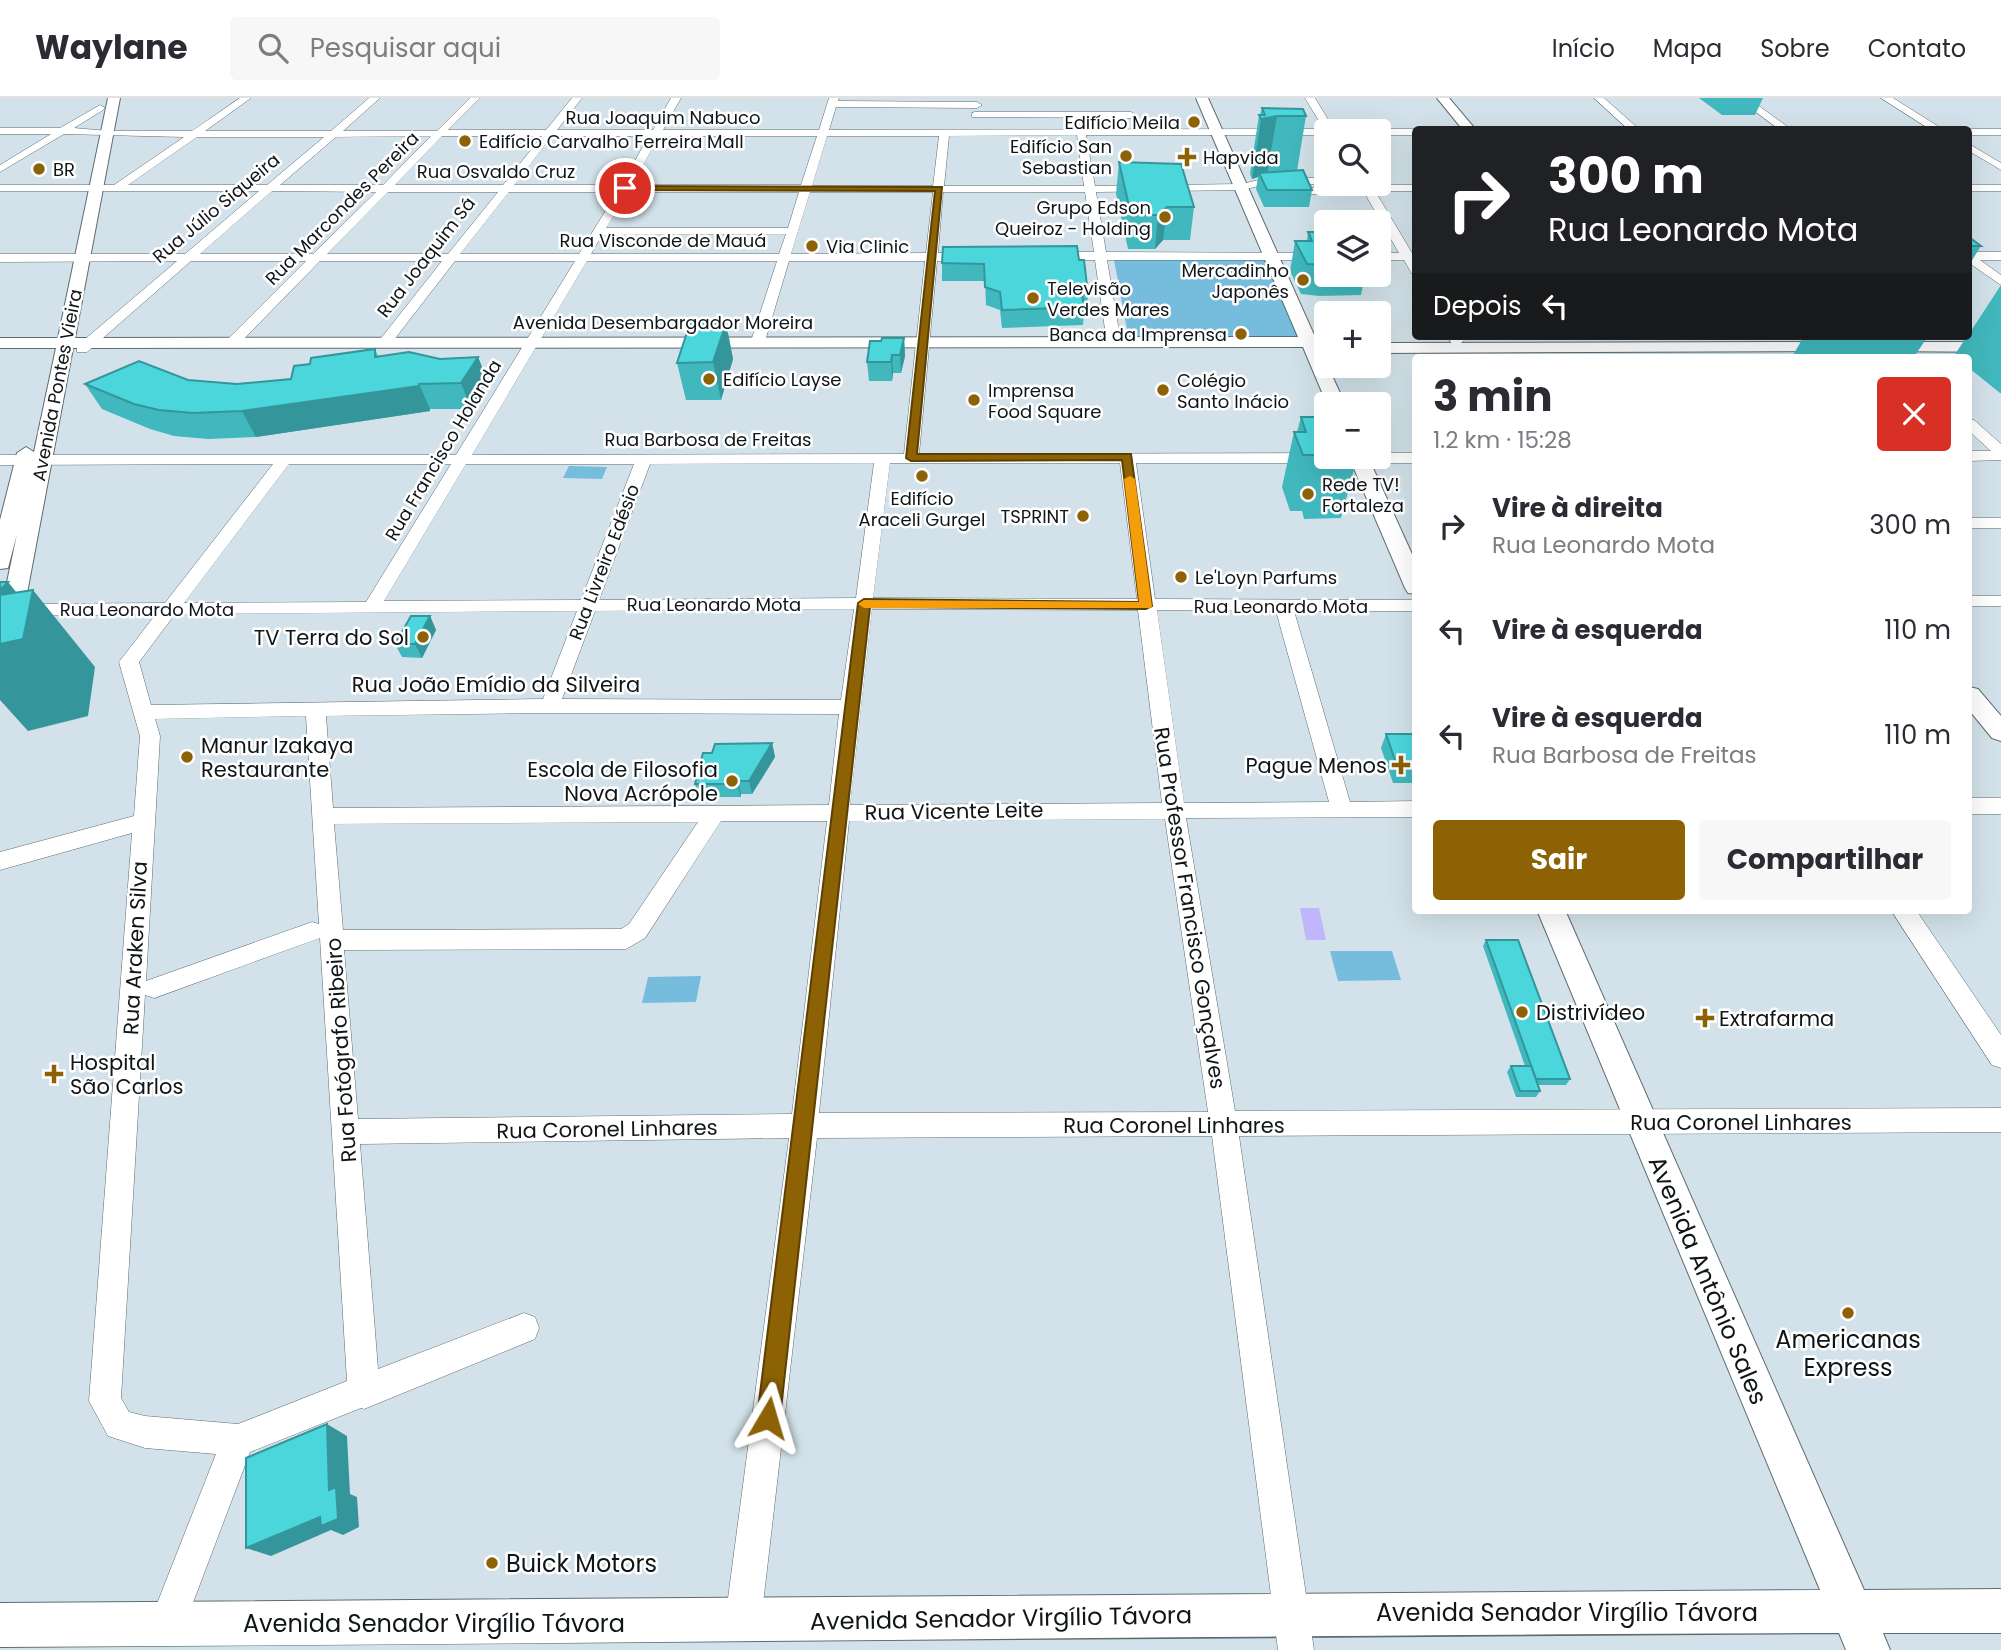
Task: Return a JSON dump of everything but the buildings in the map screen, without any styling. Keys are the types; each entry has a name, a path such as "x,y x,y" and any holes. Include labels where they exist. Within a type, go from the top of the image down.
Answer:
{"main road":[{"name":"Avenida Pontes Vieira","path":"0,563 66,346 75,258 101,132 114,98"},
{"path":"1202,98 1271,256 1314,336"},
{"path":"1443,98 1467,126"},
{"name":"Avenida Pontes Vieira","path":"101,103 101,132"},
{"path":"1391,341 1412,340"},
{"path":"1516,340 1669,345"},
{"name":"Avenida Desembargador Moreira","path":"0,349 233,342 529,345 758,341 923,345 1314,345"},
{"path":"1870,347 2001,341"},
{"name":"Avenida Desembargador Moreira","path":"0,342 66,346 1314,345"},
{"path":"1391,348 1669,345 2001,347"},
{"name":"Avenida Pontes Vieira","path":"0,673 13,610 33,460"},
{"path":"1363,469 1412,579"},
{"path":"1972,698 2001,732"},
{"name":"Avenida Antônio Sales","path":"1553,914 1868,1650"},
{"name":"Avenida Senador Virgílio Távora","path":"0,1625 743,1621 1293,1632 1850,1611 2001,1611"}],"street":[{"path":"117,188 246,98"},
{"name":"Rua Júlio Siqueira","path":"66,346 187,258 375,98"},
{"name":"Rua Marcondes Pereira","path":"233,342 475,98"},
{"name":"Rua Joaquim Sá","path":"385,342 577,98"},
{"name":"Rua Francisco Holanda","path":"372,607 625,188 676,98"},
{"path":"1310,98 1321,119"},
{"path":"1599,98 1630,126"},
{"path":"1742,98 1781,126"},
{"path":"1886,98 1932,126"},
{"path":"758,341 833,101 978,104 1130,115"},
{"path":"1126,101 1136,132"},
{"path":"0,169 62,131 101,103"},
{"path":"973,133 978,104"},
{"name":"Rua Joaquim Nabuco","path":"0,131 334,134 1314,132"},
{"path":"1081,132 1114,343"},
{"path":"1391,132 1412,132"},
{"path":"1972,132 2001,132"},
{"path":"911,458 944,133"},
{"path":"1972,150 2001,167"},
{"name":"Rua Osvaldo Cruz","path":"1243,190 1267,181 1314,182"},
{"path":"1314,182 1269,183 1257,186 1252,191 1314,192"},
{"name":"Rua Osvaldo Cruz","path":"0,188 1314,188"},
{"name":"Rua Osvaldo Cruz","path":"1391,188 1412,188"},
{"path":"1972,188 2001,188"},
{"path":"1371,196 1412,257"},
{"path":"598,232 793,231"},
{"path":"1042,256 1314,256"},
{"path":"1391,256 1412,257"},
{"path":"1972,256 2001,256"},
{"name":"Rua Visconde de Mauá","path":"0,258 988,257"},
{"path":"1972,258 2001,281"},
{"path":"1972,426 2001,454"},
{"path":"1972,456 2001,454"},
{"name":"Rua Professor Francisco Gonçalves","path":"1127,457 1174,809 1223,1125 1293,1632"},
{"name":"Rua Barbosa de Freitas","path":"0,460 1314,457"},
{"name":"Rua Barbosa de Freitas","path":"1391,457 1412,457"},
{"name":"Rua Livreiro Edésio","path":"550,706 644,458"},
{"path":"743,1621 804,1126 850,707 883,458"},
{"path":"169,609 285,460"},
{"path":"1972,523 2001,523"},
{"path":"1972,601 2001,601"},
{"name":"Rua Leonardo Mota","path":"13,610 864,603 1412,606"},
{"path":"1283,605 1341,807"},
{"name":"Rua Araken Silva","path":"169,609 129,662 150,736 105,1401 119,1425 145,1432 238,1440"},
{"name":"Rua João Emídio da Silveira","path":"143,712 550,706 850,707"},
{"name":"Rua Fotógrafo Ribeiro","path":"315,708 325,816 322,935 346,1132 364,1393"},
{"path":"1972,807 2001,806"},
{"name":"Rua Vicente Leite","path":"325,816 1341,807 1412,809"},
{"path":"154,988 322,935 626,939 637,931 715,813"},
{"path":"0,861 143,822"},
{"path":"1906,914 2001,1057"},
{"name":"Rua Coronel Linhares","path":"346,1132 804,1126 2001,1121"},
{"path":"167,1624 238,1440 364,1393 524,1328"}],"shaded area":[{"path":"1268,259 1301,339 1129,340 1114,260"},
{"path":"569,466 607,467 602,479 563,478"},
{"path":"1300,908 1319,908 1326,940 1306,940"},
{"path":"1330,951 1392,951 1401,980 1338,981"},
{"path":"701,976 696,1002 642,1003 648,977"}],"slow traffic":[{"path":"864,604 1146,606 1130,479"}],"place":[{"name":"Edifício Meila","path":"1194,122"},
{"name":"Edifício Carvalho Ferreira Mall","path":"465,141"},
{"name":"Edifício San Sebastian","path":"1126,156"},
{"name":"Hapvida","path":"1187,157"},
{"name":"BR","path":"39,169"},
{"name":"Grupo Edson Queiroz - Holding","path":"1165,217"},
{"name":"Via Clinic","path":"812,246"},
{"name":"Mercadinho Japonês","path":"1303,280"},
{"name":"Televisão Verdes Mares","path":"1033,298"},
{"name":"Banca da Imprensa","path":"1241,334"},
{"name":"Edifício Layse","path":"709,379"},
{"name":"Colégio Santo Inácio","path":"1163,390"},
{"name":"Imprensa Food Square","path":"974,400"},
{"name":"Edifício Araceli Gurgel","path":"922,476"},
{"name":"Rede TV! Fortaleza","path":"1308,494"},
{"name":"TSPRINT","path":"1083,516"},
{"name":"Le'Loyn Parfums","path":"1181,577"},
{"name":"TV Terra do Sol","path":"423,637"},
{"name":"Manur Izakaya Restaurante","path":"187,757"},
{"name":"Pague Menos","path":"1401,765"},
{"name":"Escola de Filosofia Nova Acrópole","path":"732,781"},
{"name":"Distrivídeo","path":"1522,1012"},
{"name":"Extrafarma","path":"1705,1018"},
{"name":"Hospital São Carlos","path":"54,1074"},
{"name":"Americanas Express","path":"1848,1313"},
{"name":"Buick Motors","path":"492,1563"}],"route":[{"path":"625,188 939,188 911,458 1127,457 1146,606 864,603 768,1418"}]}
